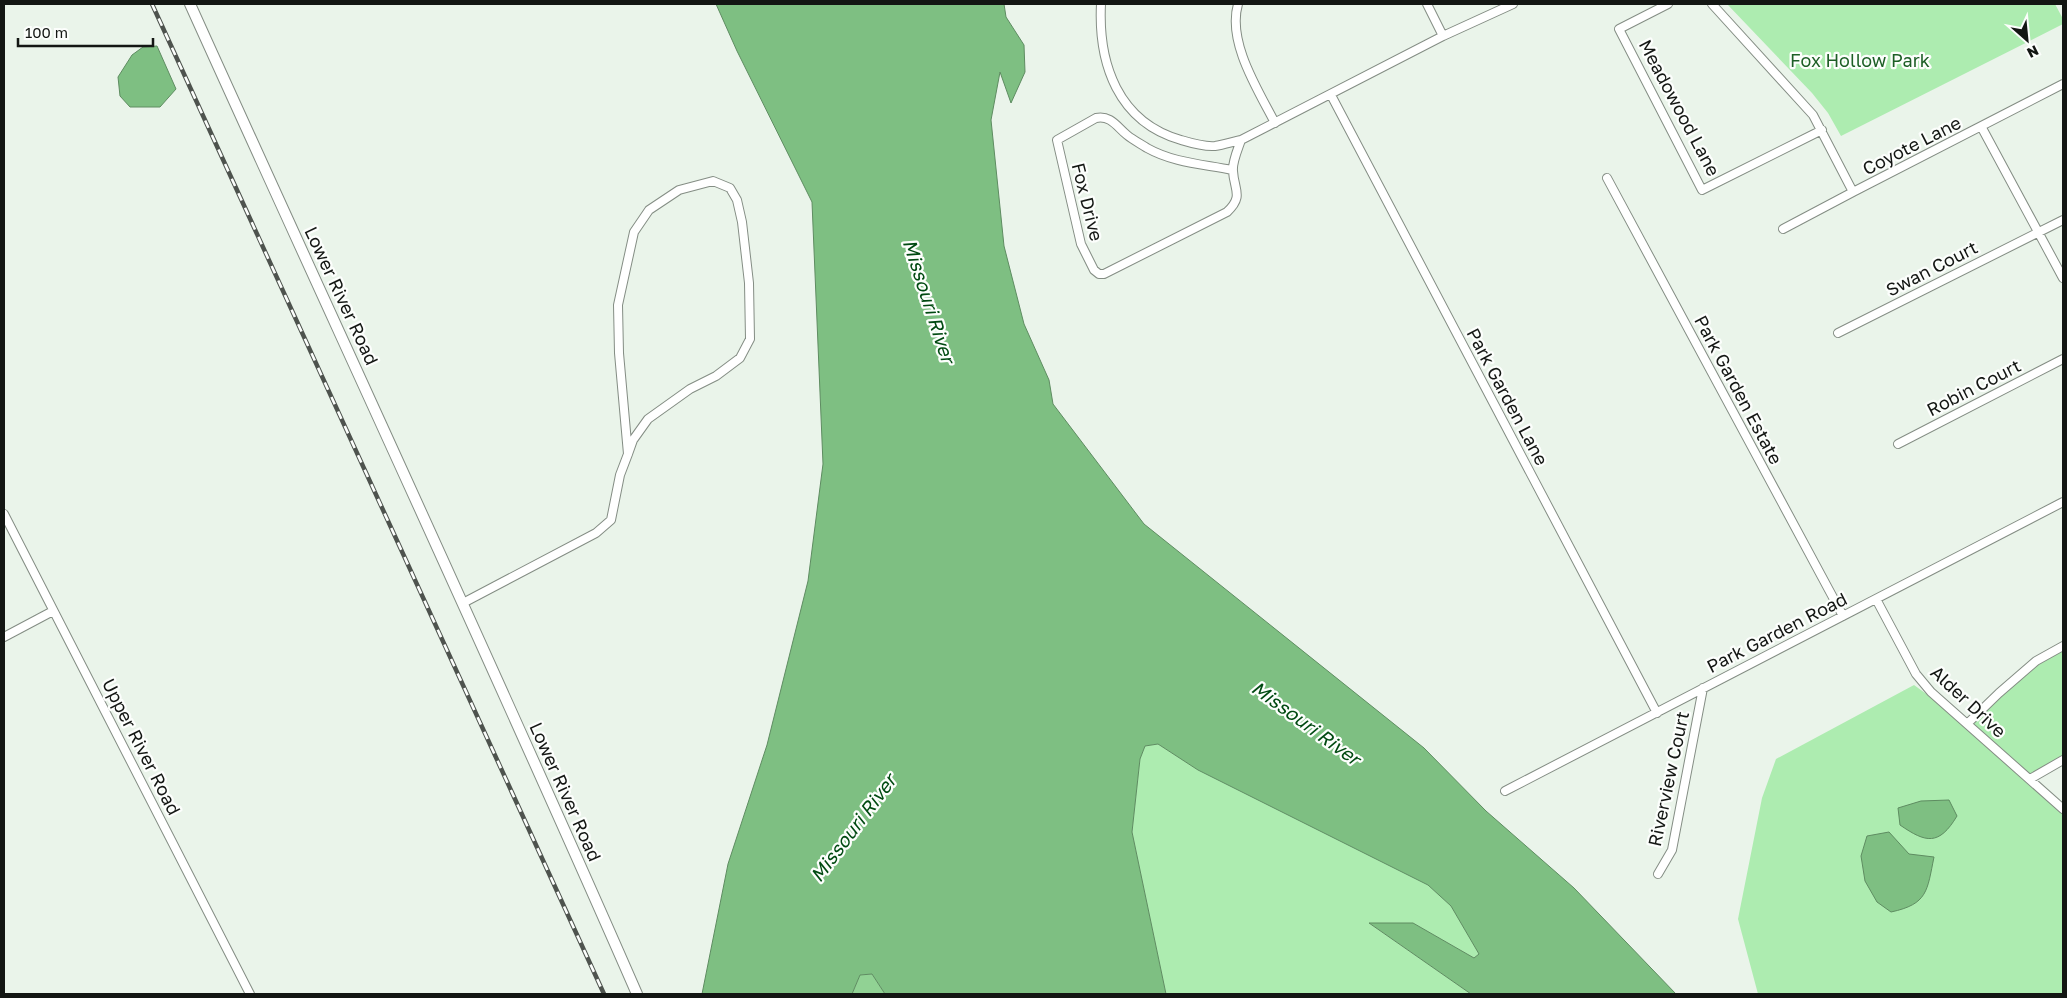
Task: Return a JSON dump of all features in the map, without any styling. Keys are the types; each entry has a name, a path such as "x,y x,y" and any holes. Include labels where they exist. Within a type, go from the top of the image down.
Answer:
{"street":[{"name":"Lower River Road","path":"190,4 463,603 637,994"},
{"path":"1101,4 1100,27 1105,59 1113,84 1126,104 1140,120 1164,135 1193,144 1214,146 1241,140 1444,36 1513,4"},
{"path":"1238,4 1236,12 1239,46 1252,80 1275,123"},
{"path":"1427,4 1444,36"},
{"name":"Meadowood Lane","path":"1668,4 1619,28 1702,190 1822,130"},
{"name":"Coyote Lane","path":"1712,4 1813,114 1853,192 1982,128 2063,84"},
{"name":"Park Garden Lane","path":"1331,95 1657,713"},
{"name":"Fox Drive","path":"1232,170 1195,165 1168,158 1128,136 1116,123 1103,117 1096,118 1057,140 1081,244 1094,270 1099,274 1104,274 1227,212 1234,205 1238,197 1232,170 1241,140"},
{"path":"1982,128 2063,278"},
{"name":"Park Garden Estate","path":"1607,178 1843,616"},
{"path":"463,603 596,533 611,520 620,475 634,440 648,419 690,389 716,376 740,358 750,339 749,283 742,222 737,200 730,188 713,181 679,190 649,210 634,232 618,305 619,353 628,454"},
{"path":"1783,229 1853,192"},
{"name":"Swan Court","path":"1838,333 2063,220"},
{"name":"Robin Court","path":"1898,444 2063,358"},
{"name":"Park Garden Road","path":"1505,791 2063,502"},
{"name":"Upper River Road","path":"4,514 250,994"},
{"name":"Alder Drive","path":"1876,599 1916,674 1932,692 2063,809"},
{"path":"4,637 53,610"},
{"path":"1968,724 1999,693 2036,662 2063,646"},
{"name":"Riverview Court","path":"1658,874 1672,850 1703,688"},
{"path":"2030,779 2063,760"}],"green space":[{"name":"Fox Hollow Park","path":"1727,4 2055,4 2063,19 2063,24 1841,136 1828,113 1812,93"},
{"path":"2063,646 2063,760 2030,779 2063,809 2063,994 1758,994 1738,919 1762,798 1776,759 1914,685 1968,724 2036,661"},
{"path":"1158,744 1198,770 1428,885 1451,906 1479,954 1474,958 1413,923 1370,924 1471,994 1166,994 1132,832 1140,759 1145,746"}],"shaded area":[{"path":"872,974 885,994 852,994 860,975"}],"water":[{"name":"Missouri River","path":"716,4 1004,4 1006,17 1024,45 1025,72 1011,103 1000,72 991,120 1004,246 1024,324 1049,380 1053,404 1144,524 1424,748 1486,811 1574,888 1676,994 1471,994 1369,923 1413,923 1474,958 1479,954 1451,906 1428,885 1198,770 1158,744 1145,746 1140,759 1132,832 1166,994 885,994 872,974 860,975 852,994 702,994 728,864 767,745 808,581 823,464 812,202 737,51"},
{"path":"157,46 176,89 160,107 130,107 120,96 118,77 132,55 143,47"},
{"path":"1949,800 1957,816 1944,833 1938,837 1925,838 1900,825 1898,808 1921,801"},
{"path":"1889,832 1909,854 1934,857 1930,879 1924,894 1912,905 1891,912 1877,902 1865,881 1861,856 1867,836"}],"railway":[{"path":"152,4 604,994"}]}
